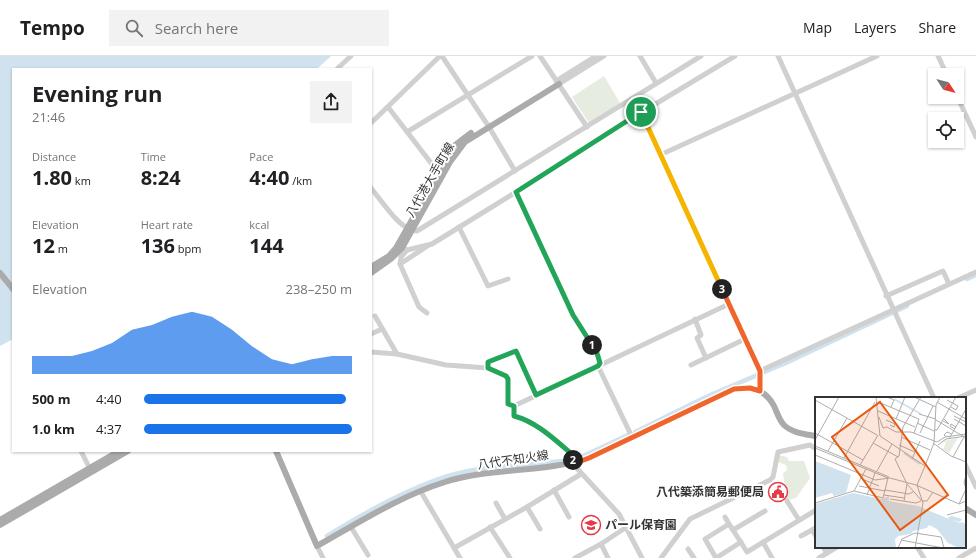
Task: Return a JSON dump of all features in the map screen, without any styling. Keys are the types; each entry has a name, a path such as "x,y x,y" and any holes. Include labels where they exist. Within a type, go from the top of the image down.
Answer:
{"main road":[{"name":"八代港大手町線","path":"372,266 389,256 410,230 454,146 464,138 557,83"},
{"name":"八代港大手町線","path":"372,272 383,266 404,249 410,230"},
{"path":"0,273 12,287"},
{"name":"八代不知火線","path":"317,546 350,527 421,492 446,482 495,472 573,464 589,458 734,389 750,388 760,391"},
{"path":"760,391 771,400 784,425 794,432 815,436"},
{"path":"0,525 91,470 118,452"},
{"path":"0,520 126,452"},
{"path":"276,452 317,546"},
{"path":"966,509 976,515"}],"street":[{"path":"338,68 351,56"},
{"path":"372,122 441,56 488,125 515,171"},
{"path":"407,132 532,56"},
{"path":"540,56 587,127"},
{"path":"557,83 596,56"},
{"path":"557,83 604,56"},
{"path":"640,56 656,83"},
{"path":"372,189 403,226 410,230 422,228 701,56"},
{"path":"400,264 641,112 735,56"},
{"path":"778,56 886,296 934,397"},
{"path":"660,155 877,56"},
{"path":"938,56 944,68"},
{"path":"961,104 976,137"},
{"path":"388,107 440,175"},
{"path":"641,112 760,371 760,391"},
{"path":"516,192 573,315 596,350 600,363 598,366 632,437"},
{"path":"459,226 488,286 508,278"},
{"path":"427,313 419,307 400,264 404,249 432,244"},
{"path":"886,296 943,271 949,284"},
{"path":"760,371 892,309 976,272"},
{"path":"372,352 397,354 446,365 488,368 506,376 508,379 508,404 514,406 729,304"},
{"path":"375,316 397,354"},
{"path":"695,320 701,335 697,338 706,358"},
{"path":"372,334 382,329"},
{"path":"691,365 745,339"},
{"path":"488,368 488,362 516,351 536,395"},
{"path":"960,397 976,390"},
{"path":"514,406 514,416 521,418 552,437 573,455 573,464 619,514 642,558"},
{"path":"661,558 690,518 770,480 773,477 778,452 810,445 815,448"},
{"path":"82,452 91,470"},
{"path":"966,466 976,487"},
{"path":"454,548 527,507 581,474"},
{"path":"554,490 569,517"},
{"path":"421,492 460,558"},
{"path":"787,501 799,520"},
{"path":"496,503 505,519"},
{"path":"527,507 540,529"},
{"path":"733,530 765,511"},
{"path":"747,552 815,511"},
{"path":"725,516 751,558"},
{"path":"729,524 705,539 716,558 741,542"},
{"path":"350,527 368,555"},
{"path":"490,527 510,558"},
{"path":"575,558 601,544 625,528"},
{"path":"801,536 814,529"},
{"path":"763,542 772,558"},
{"path":"601,544 608,558"},
{"path":"317,546 323,558"},
{"path":"824,548 827,553"},
{"path":"819,558 835,548"},
{"path":"918,548 924,558"},
{"path":"959,558 976,548"},
{"path":"688,549 694,558"}],"shaded area":[{"path":"604,76 620,103 589,123 572,97"},
{"path":"778,455 787,457 789,461 804,461 810,478 796,498 788,500 781,490 787,488 784,482 783,473 787,470 786,465 778,462"}],"water":[{"path":"0,56 331,56 318,68 12,68 12,340 0,346"}],"waterway":[{"path":"967,279 976,275"},
{"path":"635,432 708,396 788,362 907,306"},
{"path":"581,457 628,435"},
{"path":"327,536 384,503 445,477 490,467 566,461"}],"place":[{"name":"八代築添簡易郵便局","path":"778,492"},
{"name":"パール保育園","path":"591,525"}],"route":[{"path":"641,112 760,371 760,391 750,388 734,389 589,458 573,464 573,455 552,437 512,414 514,406 508,404 508,379 496,370 488,368 488,362 516,351 536,395 598,366 600,363 596,350 573,315 516,192 641,112"}]}
